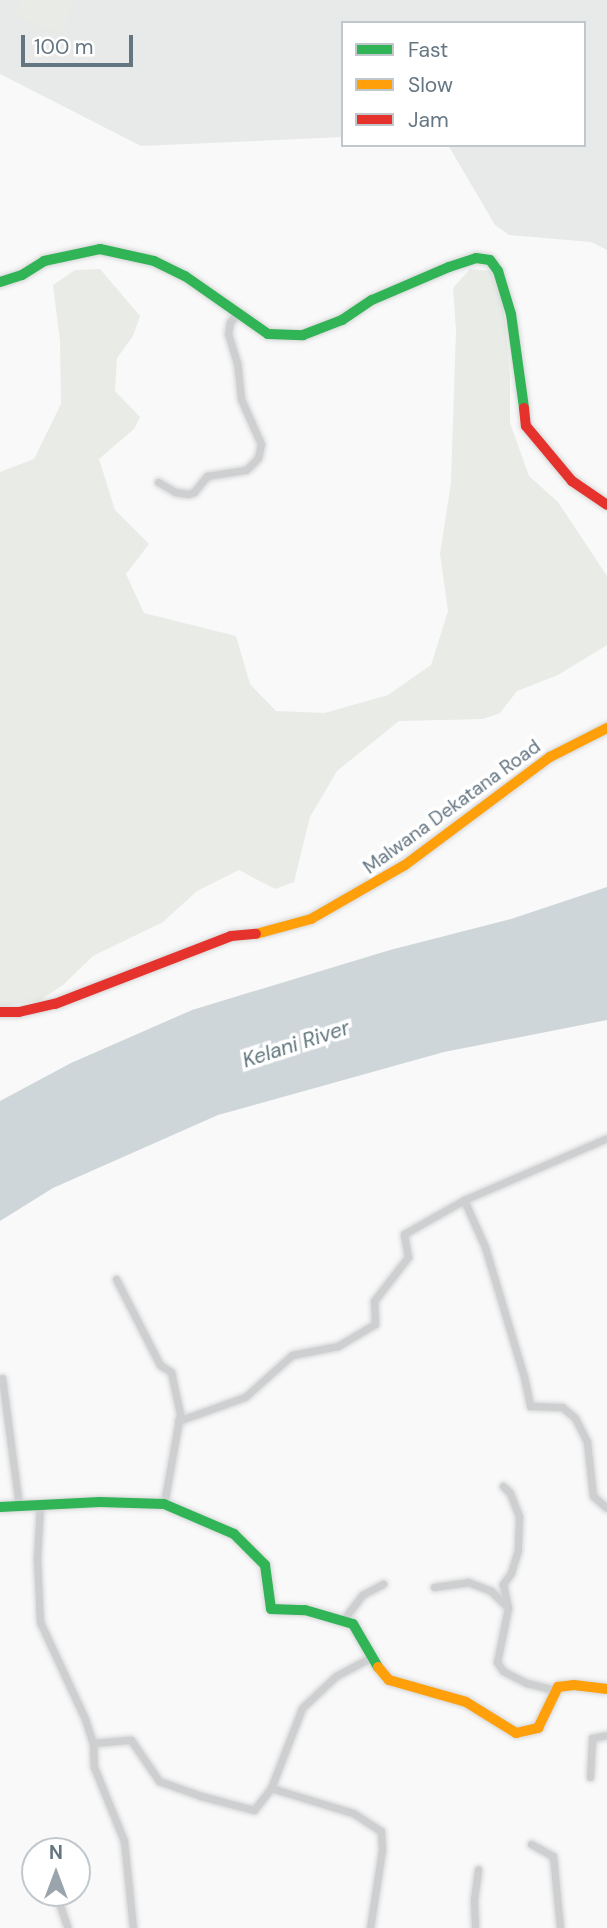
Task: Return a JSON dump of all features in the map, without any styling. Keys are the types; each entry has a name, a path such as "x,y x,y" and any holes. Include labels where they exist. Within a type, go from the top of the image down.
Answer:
{"street":[{"path":"0,282 22,275 44,261 100,248 154,261 185,276 236,315 268,334 303,335 342,320 372,300 422,278 476,258 490,260 498,271 511,314 526,426 572,481 607,505"},
{"path":"158,482 175,492 188,494 194,492 207,476 246,470 258,458 261,444 241,398 237,362 228,334 230,322 236,315"},
{"name":"Malwana Dekatana Road","path":"0,1012 19,1012 55,1004 231,936 268,933 311,919 405,865 550,757 607,728"},
{"path":"178,1421 245,1398 292,1355 338,1346 375,1324 374,1301 408,1257 404,1234 464,1200 607,1138"},
{"path":"464,1200 485,1247 524,1377 530,1406 562,1407 575,1418 587,1442 593,1496 607,1507"},
{"path":"116,1279 160,1365 171,1372 180,1414 164,1504"},
{"path":"2,1378 19,1506"},
{"path":"503,1486 510,1493 519,1516 518,1550 511,1573 503,1584 503,1595 508,1608 497,1662 503,1671 527,1683 555,1690 574,1685 607,1689"},
{"path":"0,1507 100,1502 164,1504 234,1534 265,1565 271,1609 305,1610 344,1619 354,1625 370,1658 389,1680 466,1702 516,1733 538,1728 555,1690"},
{"path":"40,1505 37,1559 40,1622 93,1743 94,1768 124,1841 133,1928"},
{"path":"434,1587 468,1582 491,1591 508,1608"},
{"path":"344,1619 362,1595 383,1584"},
{"path":"93,1743 131,1740 159,1781 254,1810 271,1788 302,1708 336,1676 370,1658"},
{"path":"590,1777 592,1738 607,1735"},
{"path":"271,1788 353,1813 381,1830 382,1850 370,1928"},
{"path":"531,1844 554,1856 560,1928"},
{"path":"475,1928 474,1899 478,1869"},
{"path":"61,1907 68,1928"}],"shaded area":[{"path":"0,0 607,0 607,250 591,242 509,235 495,225 449,147 586,147 586,21 341,21 341,137 141,146 0,74"},
{"path":"21,0 72,0 62,34 19,18 17,14"},
{"path":"100,269 140,316 133,336 117,358 115,391 140,417 134,429 99,459 115,510 149,544 126,574 144,613 236,636 250,684 276,711 325,713 388,695 431,665 448,611 440,554 451,483 456,330 453,288 470,269 491,271 503,301 510,376 510,423 529,476 558,502 607,576 607,645 558,675 517,691 500,713 483,719 399,721 337,771 310,817 294,882 275,889 239,870 197,891 163,922 93,956 63,985 39,1001 0,1006 0,472 34,459 61,404 60,341 53,285 75,270"}],"water":[{"name":"Kelani River","path":"607,887 607,1020 444,1052 218,1115 53,1188 0,1221 0,1101 71,1063 192,1010 390,950 511,919"}],"traffic: fast":[{"path":"0,282 22,275 44,261 100,249 154,261 185,276 268,334 303,335 342,320 372,300 449,267 476,258 490,260 498,271 511,314 524,408"},
{"path":"0,1507 100,1502 164,1504 234,1534 265,1565 271,1609 305,1610 353,1624 378,1667"}],"traffic: slow":[{"path":"256,934 311,919 405,865 550,757 607,728"},
{"path":"378,1667 389,1680 466,1702 516,1733 538,1728 558,1687 574,1685 607,1689"}],"traffic: jam":[{"path":"524,408 526,426 572,481 607,505"},
{"path":"0,1012 19,1012 55,1004 231,936 256,934"}]}
